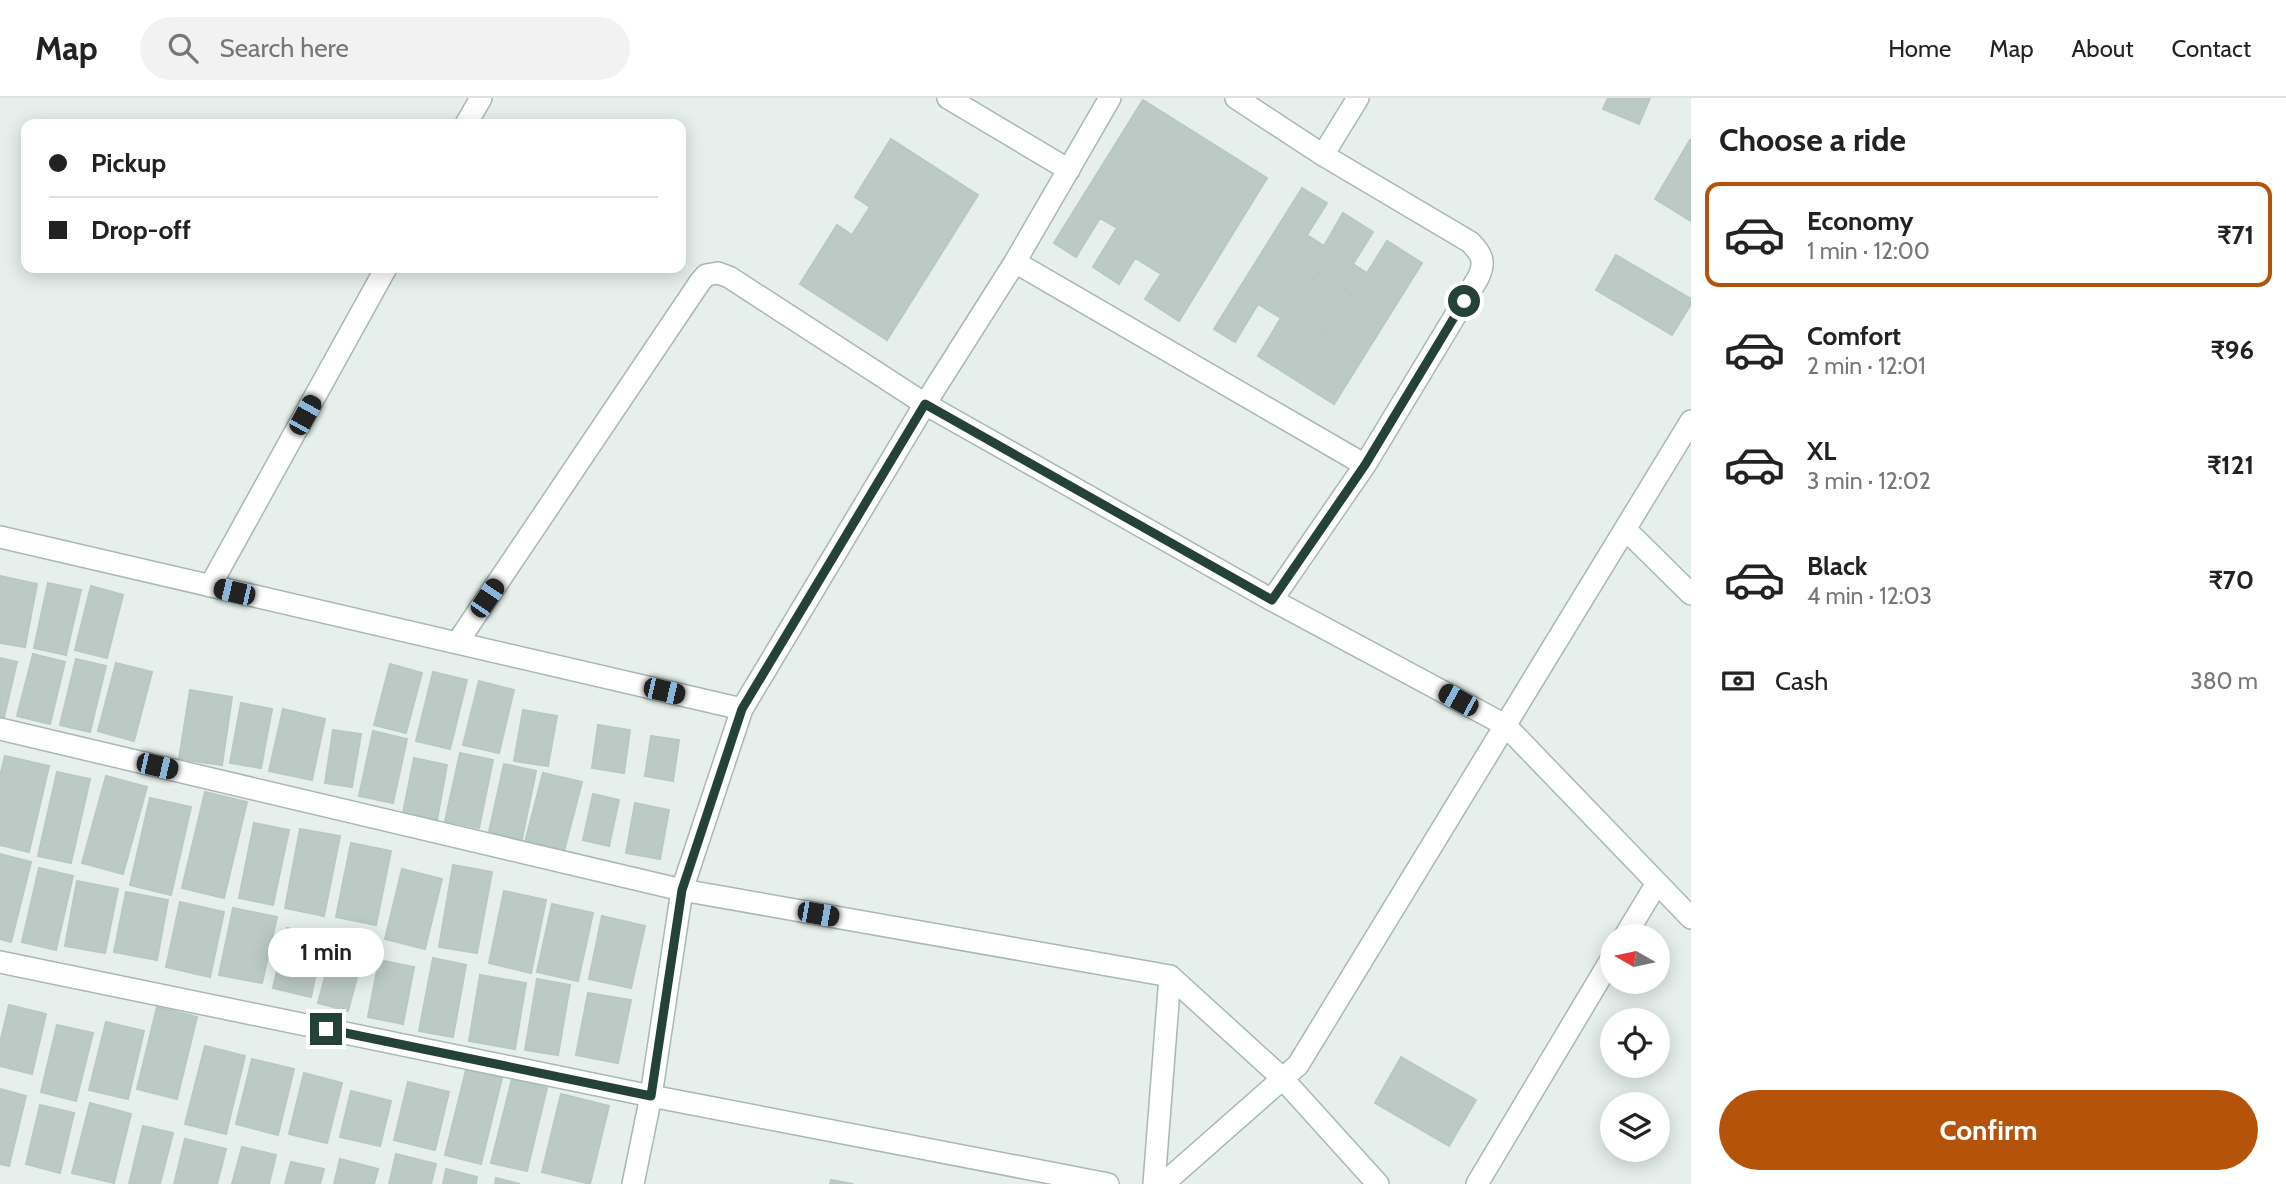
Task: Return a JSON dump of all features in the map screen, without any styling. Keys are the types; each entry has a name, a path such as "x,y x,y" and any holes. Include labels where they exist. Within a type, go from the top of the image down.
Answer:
{"street":[{"path":"469,119 481,98"},
{"path":"948,98 1069,170"},
{"path":"632,1184 651,1096 682,890 742,709 925,404 1015,262 1110,98"},
{"path":"1236,98 1322,155 1470,242 1483,260 1483,268 1478,278 1365,465 1272,600"},
{"path":"1322,155 1358,98"},
{"path":"1015,262 1365,465"},
{"path":"210,586 383,273"},
{"path":"457,643 706,275 718,273 729,277 925,404 1272,600 1505,725 1691,918"},
{"path":"1163,1184 1298,1065 1691,421"},
{"path":"1625,529 1691,594"},
{"path":"0,537 742,709"},
{"path":"0,729 682,890 1170,976 1282,1078 1378,1184"},
{"path":"1632,924 1657,883"},
{"path":"0,962 651,1096 1108,1184"},
{"path":"1154,1184 1170,976"},
{"path":"1477,1184 1600,978"}],"building":[{"path":"1608,98 1650,98 1639,124 1603,109"},
{"path":"1143,100 1267,178 1179,321 1145,299 1161,274 1135,258 1119,284 1093,267 1117,228 1100,218 1076,257 1054,243"},
{"path":"891,139 978,195 887,340 800,284 837,225 852,235 870,207 855,197"},
{"path":"1691,140 1691,221 1655,199"},
{"path":"1302,188 1327,203 1307,235 1324,246 1343,213 1373,232 1353,264 1367,273 1387,241 1422,263 1334,404 1258,356 1281,318 1258,304 1235,342 1214,329","holes":["1317,273 1351,293 1327,333 1294,313"]},
{"path":"1616,255 1691,299 1691,304 1672,335 1596,290"},
{"path":"1317,273 1351,293 1327,333 1294,313"},
{"path":"0,576 37,584 25,647 0,643"},
{"path":"48,583 81,590 66,655 34,648"},
{"path":"91,586 123,595 107,658 75,650"},
{"path":"33,654 65,662 50,724 17,716"},
{"path":"0,658 17,662 2,726 0,726"},
{"path":"76,659 106,666 90,732 60,725"},
{"path":"116,663 152,672 134,741 98,731"},
{"path":"390,664 422,673 406,733 374,725"},
{"path":"433,672 467,680 450,749 416,741"},
{"path":"479,681 514,690 499,753 463,745"},
{"path":"190,690 232,697 222,765 179,759"},
{"path":"241,703 272,709 261,768 230,763"},
{"path":"283,709 325,719 312,780 269,771"},
{"path":"523,710 557,716 548,766 514,761"},
{"path":"598,725 630,730 624,773 592,768"},
{"path":"333,730 361,734 352,787 325,783"},
{"path":"373,731 407,739 393,803 359,796"},
{"path":"651,736 679,740 673,781 645,776"},
{"path":"460,753 493,760 479,828 445,821"},
{"path":"5,756 49,766 29,852 0,845 0,776"},
{"path":"414,758 447,765 437,820 403,813"},
{"path":"504,764 536,771 522,839 489,832"},
{"path":"57,772 90,779 71,863 38,856"},
{"path":"543,773 582,782 563,855 524,846"},
{"path":"106,776 147,787 123,874 82,863"},
{"path":"205,792 247,802 224,898 182,888"},
{"path":"593,794 619,800 609,846 583,840"},
{"path":"150,798 191,807 171,895 130,885"},
{"path":"635,803 669,810 660,859 626,853"},
{"path":"254,823 289,830 273,905 239,898"},
{"path":"300,829 340,836 324,916 285,908"},
{"path":"351,843 391,851 376,925 336,917"},
{"path":"0,854 31,862 11,942 0,939"},
{"path":"453,865 492,872 477,953 439,947"},
{"path":"39,868 73,876 56,950 22,942"},
{"path":"402,869 442,879 425,949 385,939"},
{"path":"77,881 118,889 105,953 65,946"},
{"path":"504,891 546,900 531,973 489,963"},
{"path":"126,892 168,900 157,960 114,952"},
{"path":"180,902 224,912 210,977 166,967"},
{"path":"552,904 593,913 578,981 537,972"},
{"path":"233,908 277,917 262,983 219,975"},
{"path":"602,916 645,926 631,988 589,979"},
{"path":"287,928 324,936 311,997 273,988"},
{"path":"337,932 367,940 348,1011 318,1003"},
{"path":"433,958 466,965 453,1037 419,1031"},
{"path":"379,960 414,967 403,1024 368,1017"},
{"path":"480,975 526,983 515,1049 469,1041"},
{"path":"537,979 570,985 558,1055 525,1050"},
{"path":"588,993 631,1000 618,1063 576,1055"},
{"path":"9,1005 46,1014 32,1074 0,1066 0,1043"},
{"path":"157,1007 197,1017 177,1099 137,1089"},
{"path":"106,1022 144,1031 128,1099 89,1090"},
{"path":"57,1025 93,1033 76,1101 41,1092"},
{"path":"205,1046 245,1056 226,1134 185,1124"},
{"path":"1401,1057 1476,1100 1449,1146 1375,1103"},
{"path":"252,1059 294,1069 278,1135 236,1124"},
{"path":"466,1070 502,1078 481,1164 445,1155"},
{"path":"304,1073 342,1083 327,1143 289,1134"},
{"path":"512,1079 547,1088 527,1171 491,1163"},
{"path":"408,1082 449,1092 435,1150 394,1140"},
{"path":"0,1089 26,1096 9,1166 0,1164"},
{"path":"351,1091 391,1101 380,1146 340,1137"},
{"path":"561,1094 609,1106 590,1184 542,1172"},
{"path":"90,1103 131,1114 114,1183 72,1173"},
{"path":"40,1105 74,1113 60,1173 26,1164"},
{"path":"143,1126 173,1133 160,1184 129,1184"},
{"path":"185,1139 226,1149 217,1184 174,1184"},
{"path":"242,1147 276,1155 269,1184 232,1184"},
{"path":"396,1154 436,1164 431,1184 389,1184"},
{"path":"340,1159 378,1169 374,1184 334,1184"},
{"path":"291,1162 324,1169 320,1184 285,1184"},
{"path":"446,1169 477,1177 476,1184 443,1184"},
{"path":"496,1178 520,1184 495,1184"},
{"path":"831,1180 853,1184 830,1184"}],"route":[{"path":"326,1029 651,1096 682,890 742,709 925,404 1272,600 1365,465 1464,301"}]}
